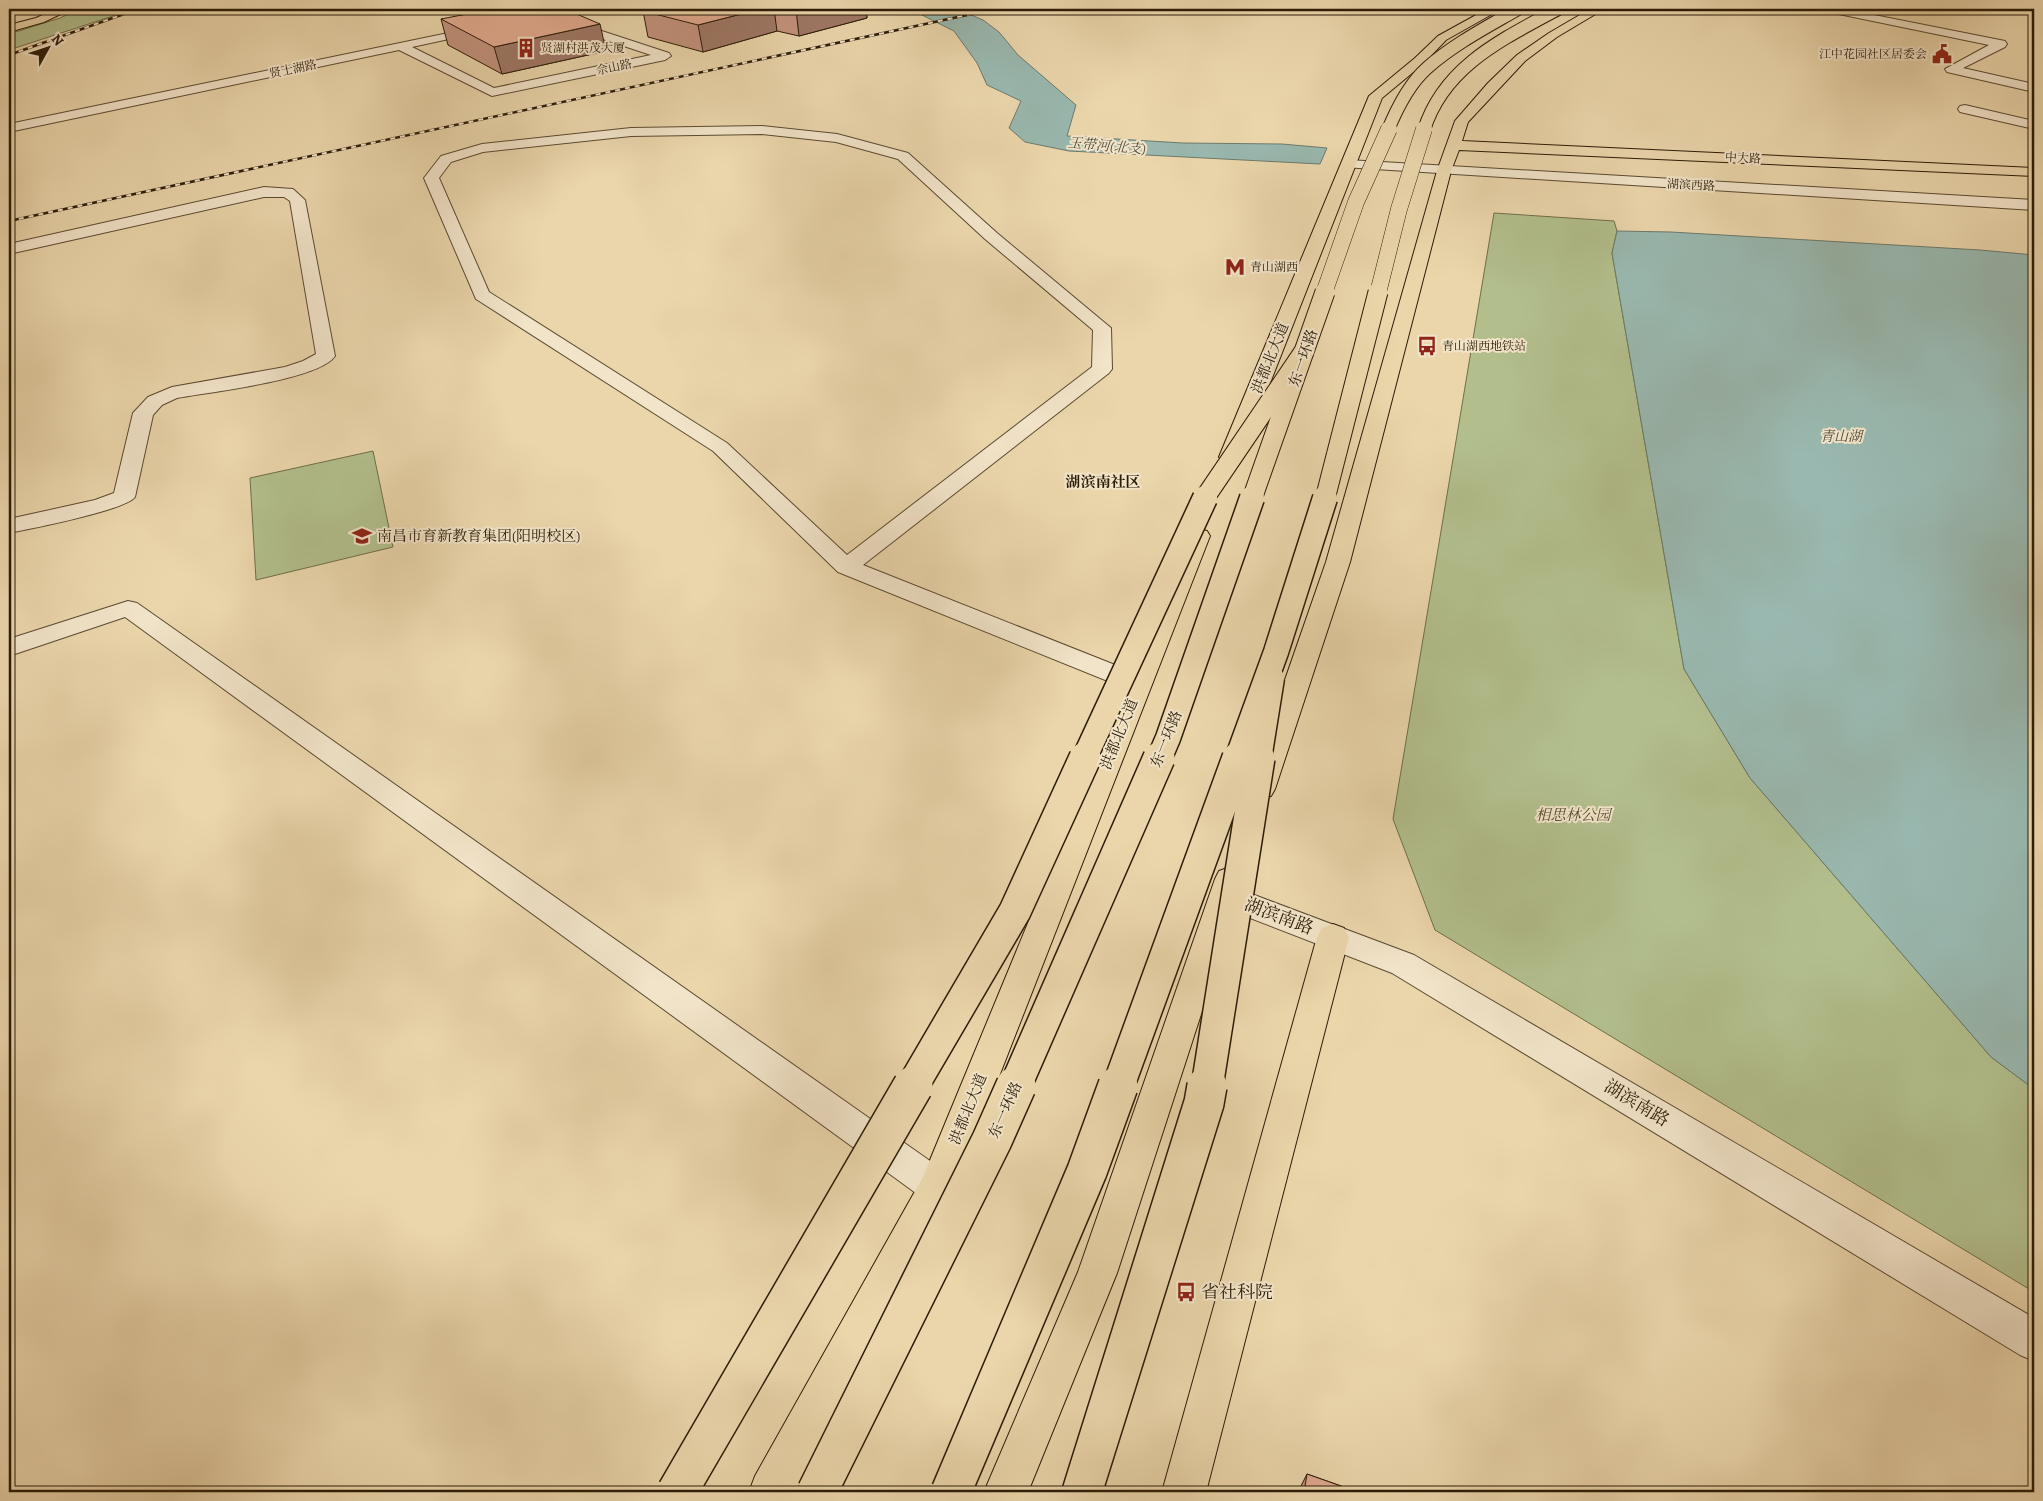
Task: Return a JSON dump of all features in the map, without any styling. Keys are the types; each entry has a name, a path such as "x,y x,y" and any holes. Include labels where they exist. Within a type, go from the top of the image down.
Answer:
{"main road":[{"path":"9,29 40,20 65,9"},
{"name":"洪都北大道","path":"772,1492 937,1187 1376,96 1419,61 1442,38 1495,9"},
{"name":"东一环路","path":"817,1492 992,1140 1168,738 1356,202 1399,105 1426,69 1466,39 1518,9"},
{"path":"951,1492 1087,1171 1276,652 1324,502 1399,209 1430,110 1456,74 1496,43 1558,9"},
{"path":"1006,1492 1097,1274 1338,562 1448,158 1458,130 1462,121 1521,58 1553,35 1598,9"},
{"path":"1458,130 1478,131"},
{"name":"中大路","path":"1587,137 2034,161"},
{"name":"中大路","path":"1448,158 2034,172"},
{"path":"677,1492 1015,911 1201,503 1307,346"},
{"path":"1082,1492 1204,1103 1276,652"},
{"path":"1184,1492 1333,937"}],"street":[{"name":"佘山路","path":"401,46 492,92 665,56 544,16 499,9"},
{"name":"贤士湖路","path":"9,128 576,9"},
{"path":"1829,9 2000,44 1951,69 2034,88"},
{"path":"1965,109 2034,125"},
{"path":"846,568 1102,369 1102,328 991,236 903,156 837,138 762,130 630,132 482,148 446,159 431,178 482,295 720,447 846,568 1139,684"},
{"name":"湖滨西路","path":"1348,164 1448,158 2034,206"},
{"path":"9,249 264,192 288,192 297,200 326,356 310,365 290,372 172,393 155,401 143,413 124,497 101,505 9,526"},
{"path":"9,648 128,608 937,1187"},
{"name":"湖滨南路","path":"1225,896 1403,964 2034,1341"}],"green space":[{"path":"80,9 129,9 9,50 9,34 60,18"},
{"name":"相思林公园","path":"1494,213 1614,221 1617,231 1612,253 1684,669 1750,778 1991,1057 2034,1089 2034,1292 1435,930 1393,819"},
{"path":"373,451 393,547 256,580 250,478"}],"water":[{"name":"玉带河(北支)","path":"910,9 957,9 983,20 999,32 1018,55 1076,105 1067,136 1183,143 1282,144 1327,148 1320,164 1069,151 1025,142 1009,128 1021,101 987,85 977,63 954,31"},
{"name":"青山湖","path":"1617,231 1671,232 1980,250 2034,255 2034,1089 1991,1057 1750,778 1684,669 1612,253"}],"building":[{"path":"493,9 565,9 600,24 494,47 441,19"},
{"path":"651,9 761,9 698,25 643,11"},
{"path":"1307,1474 1358,1492 1304,1492"}],"railway":[{"path":"9,55 138,9"},
{"path":"9,221 995,9"}],"place":[{"name":"贤湖村洪茂大厦","path":"526,48"},
{"name":"江中花园社区居委会","path":"1942,54"},
{"name":"青山湖西","path":"1235,267"},
{"name":"青山湖西地铁站","path":"1427,346"},
{"name":"南昌市育新教育集团(阳明校区)","path":"362,536"},
{"name":"省社科院","path":"1186,1292"}],"district":[{"name":"湖滨南社区","path":"1103,482"}]}
